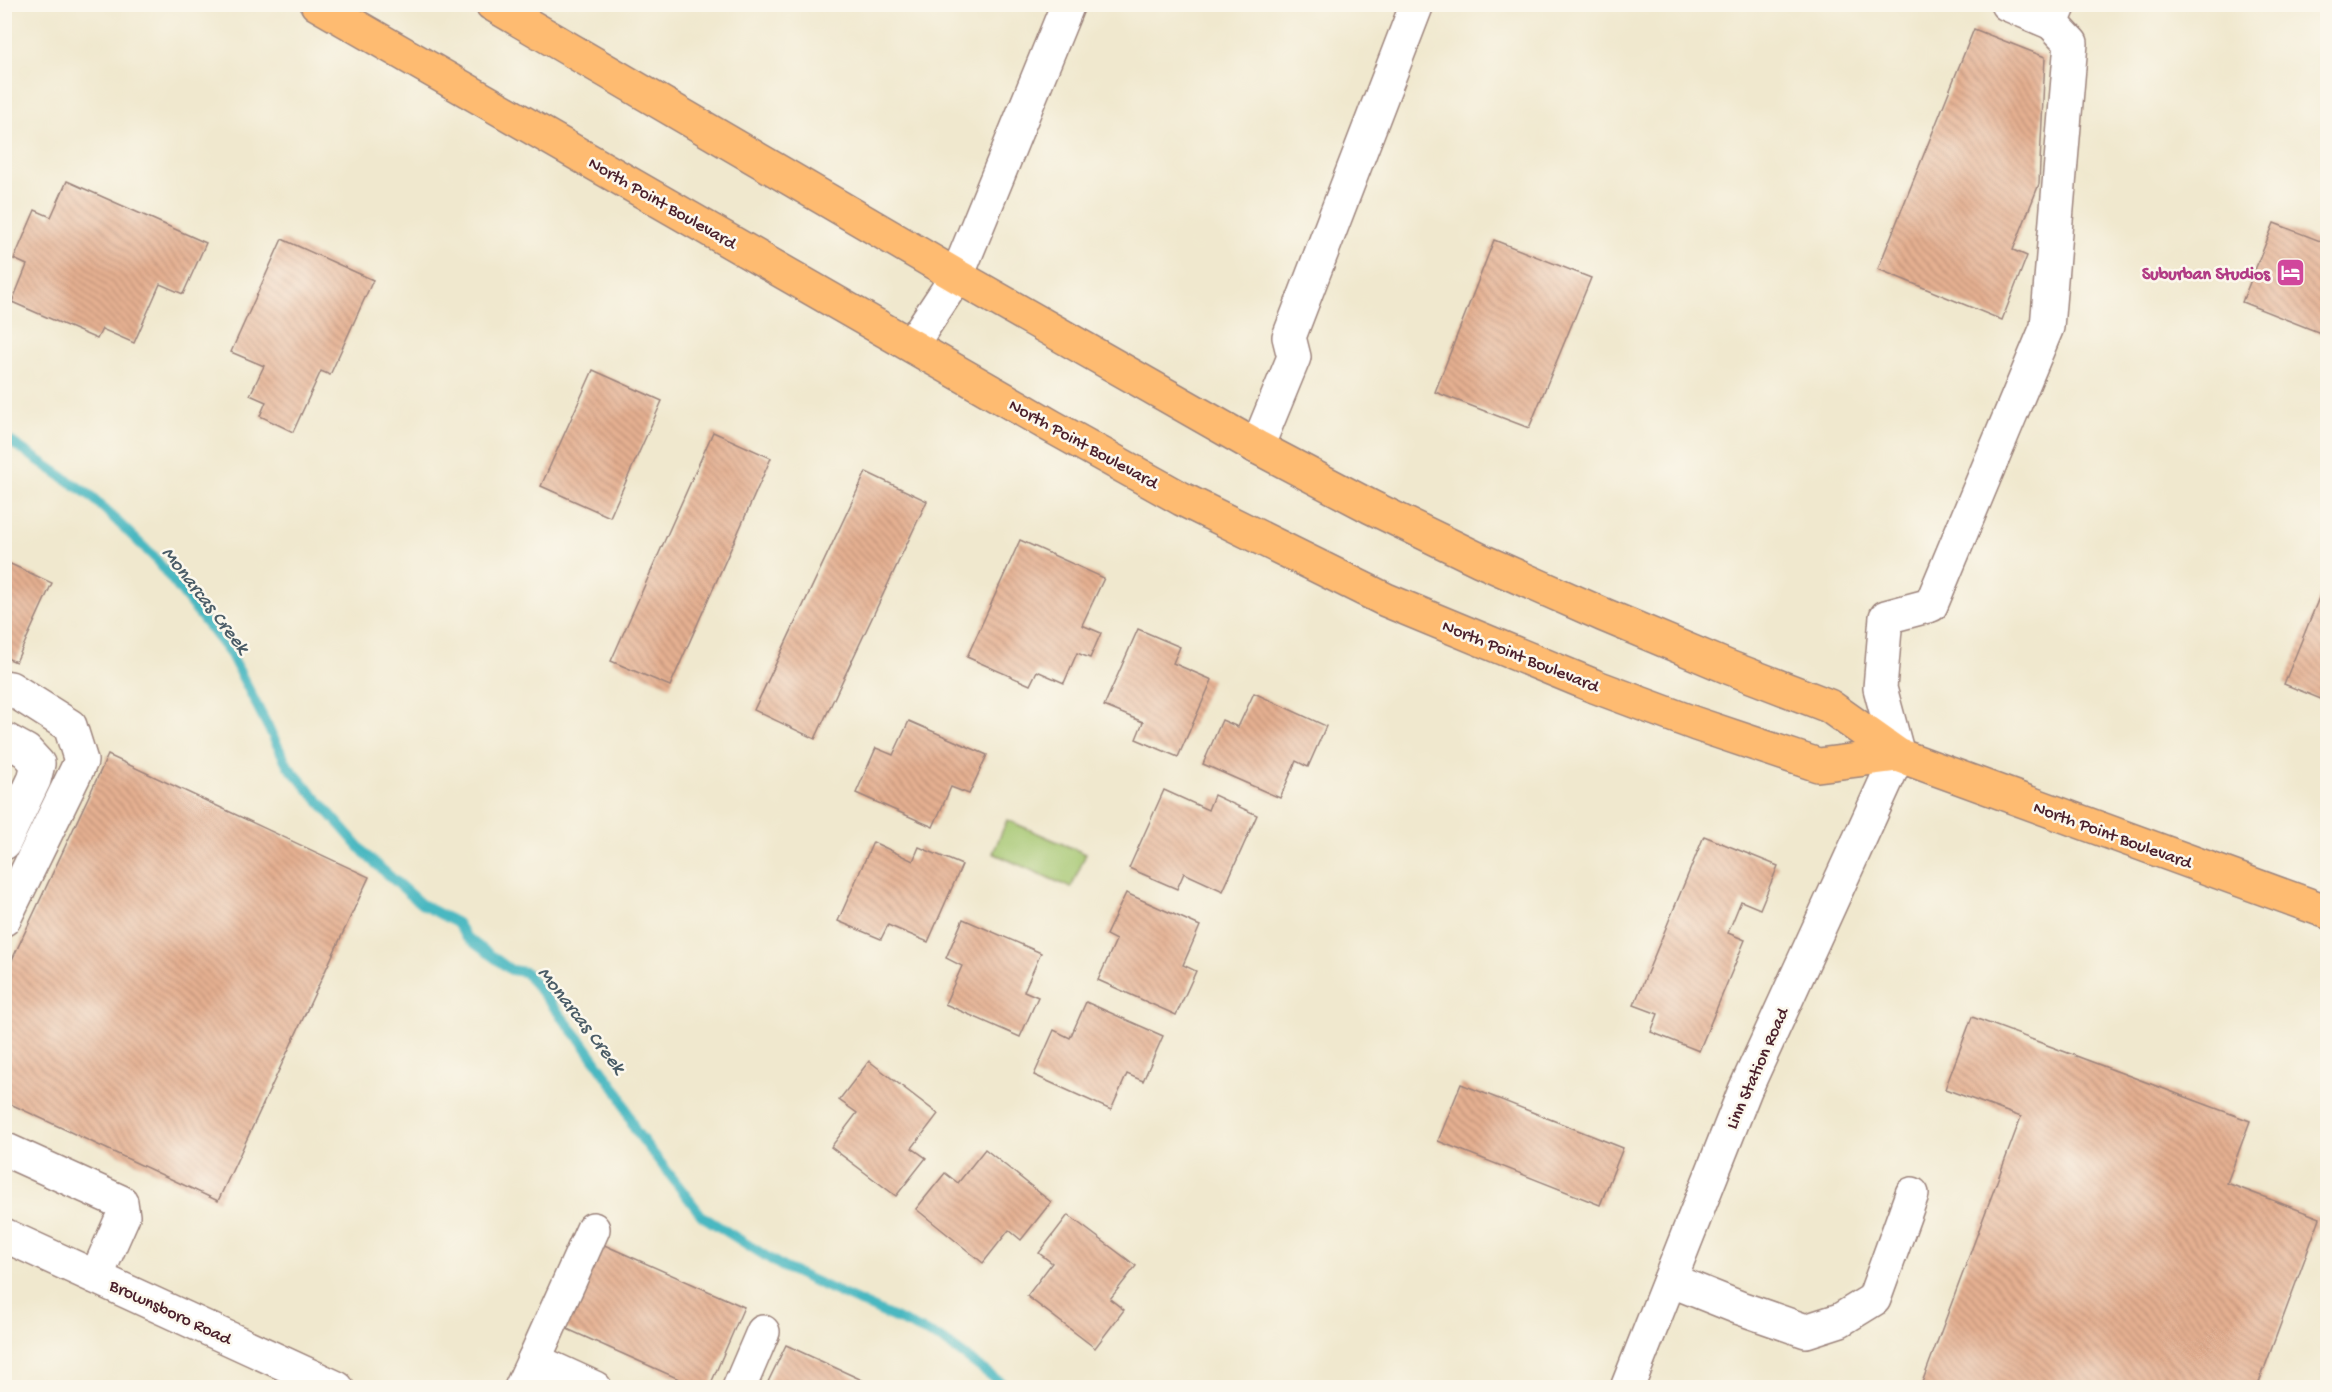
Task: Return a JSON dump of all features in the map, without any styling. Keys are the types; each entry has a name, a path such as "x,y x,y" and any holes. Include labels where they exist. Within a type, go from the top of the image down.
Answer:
{"main road":[{"name":"North Point Boulevard","path":"317,4 912,344 1051,426 1182,499 1386,600 1493,645 1696,724 1818,765 1899,755"},
{"name":"North Point Boulevard","path":"492,4 957,276 1257,447 1371,507 1480,560 1728,668 1829,706 1899,755 2328,912"}],"street":[{"path":"912,344 957,276 1068,4"},
{"path":"1257,447 1294,357 1289,337 1417,4"},
{"path":"1899,755 1880,688 1886,617 1931,605 2047,327 2071,43 2056,14 2007,4"},
{"path":"4,687 10,688 70,726 81,762 4,919"},
{"path":"4,739 26,751 38,764 34,780 4,843"},
{"name":"Linn Station Road","path":"1627,1388 1745,1090 1899,755"},
{"path":"4,1149 121,1202 123,1216 96,1277"},
{"path":"1670,1280 1806,1331 1840,1320 1874,1299 1912,1194"},
{"path":"593,1229 527,1374 595,1388"},
{"name":"Brownsboro Road","path":"4,1235 338,1388"},
{"path":"739,1388 763,1332"}],"green space":[{"path":"1007,820 1086,854 1071,888 993,853"}],"building":[{"path":"1974,29 2045,57 2039,184 2013,250 2027,256 2002,320 1878,269"},
{"path":"67,181 206,243 183,294 160,284 134,343 102,329 97,339 12,302 27,265 14,259 35,210 51,217"},
{"name":"Suburban Studios","path":"2274,223 2328,244 2328,336 2242,302"},
{"path":"282,239 373,280 330,375 321,371 293,432 260,416 266,402 250,395 264,366 231,352"},
{"path":"1494,240 1591,278 1529,428 1435,392"},
{"path":"593,370 662,401 610,517 541,486"},
{"path":"713,432 771,458 670,686 611,661"},
{"path":"866,472 927,501 815,739 754,710"},
{"path":"1020,540 1104,578 1082,625 1101,633 1090,658 1077,653 1064,683 1037,671 1030,685 967,657"},
{"path":"4,561 52,583 16,662 4,657"},
{"path":"2328,578 2328,702 2284,684"},
{"path":"1138,629 1180,647 1173,663 1212,680 1178,757 1136,739 1143,722 1104,706"},
{"path":"1254,693 1326,726 1308,767 1296,761 1280,798 1203,764 1222,720 1238,727"},
{"path":"909,721 987,755 969,794 951,787 933,827 856,793 876,748 893,755"},
{"path":"108,755 369,877 218,1201 4,1101 4,977"},
{"path":"1164,790 1208,810 1214,795 1257,815 1223,891 1184,873 1177,889 1129,868"},
{"path":"1704,836 1778,866 1760,909 1741,901 1728,933 1745,940 1699,1051 1651,1032 1658,1014 1634,1005"},
{"path":"873,842 913,861 919,847 962,865 928,942 888,925 881,939 838,921"},
{"path":"1126,893 1200,926 1183,965 1196,971 1176,1015 1098,980 1116,940 1106,935"},
{"path":"963,919 1041,953 1024,991 1038,997 1020,1037 945,1004 962,966 946,958"},
{"path":"1086,1002 1163,1036 1143,1081 1127,1074 1111,1110 1034,1075 1054,1030 1070,1038"},
{"path":"1972,1017 2250,1121 2227,1183 2320,1218 2257,1388 1920,1388 2021,1117 1945,1089"},
{"path":"869,1061 938,1114 912,1148 926,1158 896,1196 831,1147 857,1113 839,1100"},
{"path":"1461,1084 1623,1148 1600,1205 1438,1141"},
{"path":"985,1149 1051,1202 1021,1240 1009,1230 983,1263 916,1209 945,1173 958,1183"},
{"path":"1068,1215 1136,1266 1110,1299 1124,1310 1095,1348 1027,1296 1052,1263 1039,1253"},
{"path":"602,1244 744,1307 709,1388 699,1388 565,1328"},
{"path":"786,1345 864,1381 861,1388 765,1388"}],"waterway":[{"name":"Monarcas Creek","path":"4,437 91,496 154,557 231,655 288,766 367,856 421,904 457,923 466,937 511,970 525,972 583,1043 620,1095 635,1130 702,1216 783,1267 943,1340 1008,1388"}],"place":[{"name":"Suburban Studios","path":"2291,273"}]}
